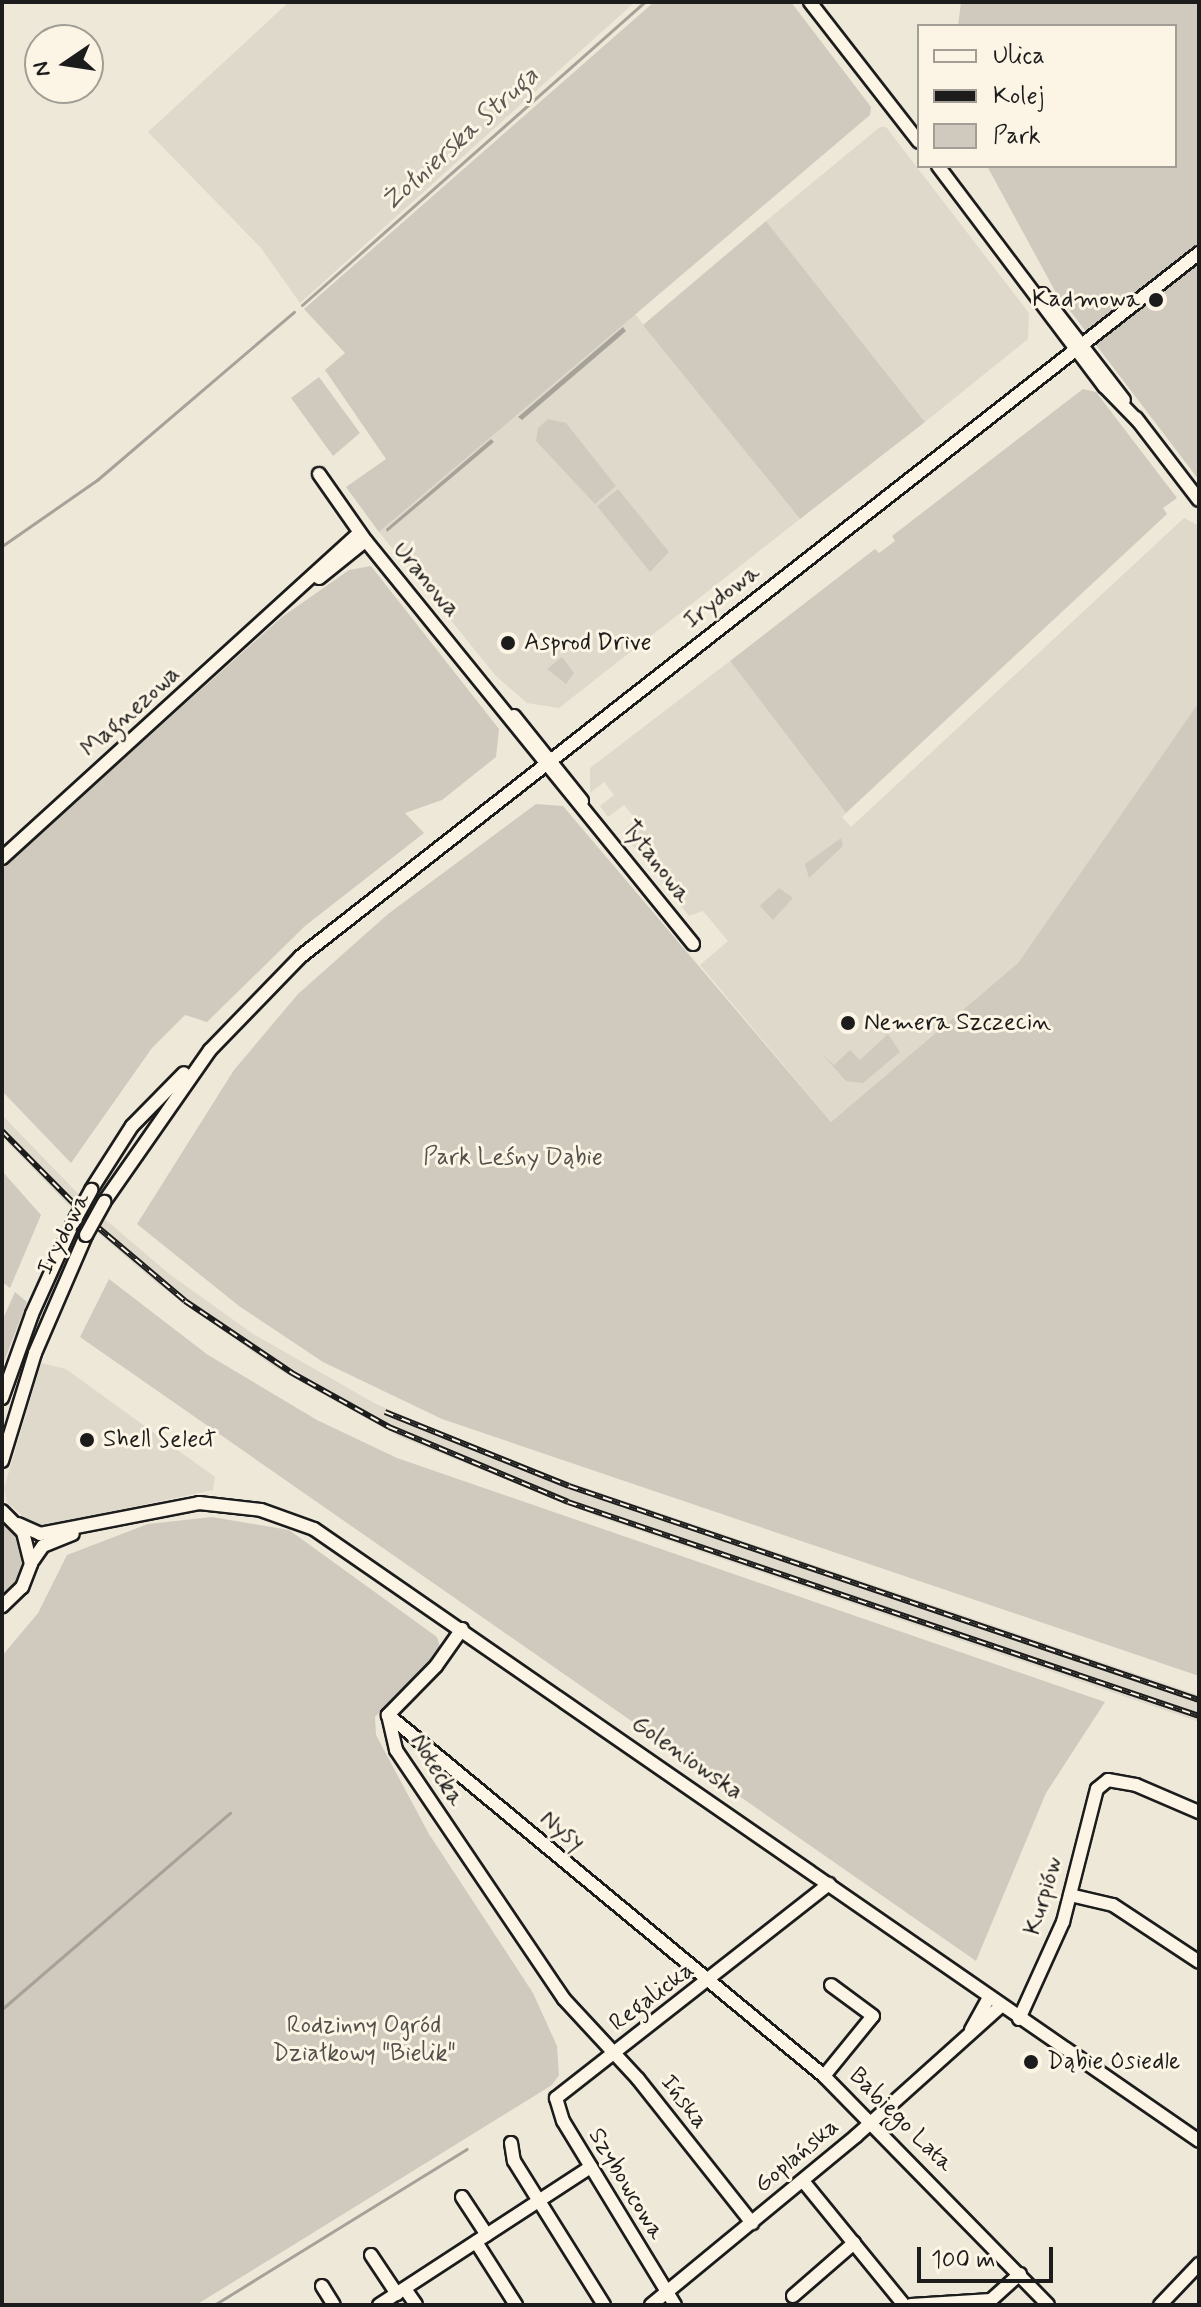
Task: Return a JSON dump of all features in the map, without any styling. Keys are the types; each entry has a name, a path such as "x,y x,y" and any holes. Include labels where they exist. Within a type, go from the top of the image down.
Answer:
{"street":[{"path":"810,2 917,139"},
{"path":"940,168 1199,500"},
{"name":"Irydowa","path":"2,1398 39,1296 73,1223 137,1121 300,957 1199,253"},
{"path":"1080,346 1095,374 1139,422"},
{"path":"1054,367 1076,365 1095,374"},
{"name":"Uranowa","path":"319,474 362,537 548,761"},
{"name":"Magnezowa","path":"2,858 362,537"},
{"name":"Tytanowa","path":"548,761 564,789 585,808"},
{"name":"Tytanowa","path":"548,761 693,944"},
{"path":"521,782 549,781 564,789"},
{"name":"Irydowa","path":"2,1461 35,1353 86,1235 104,1202 210,1050"},
{"name":"Goleniowska","path":"7,1514 40,1534 199,1503 275,1514 327,1536 1199,2141"},
{"path":"7,1514 31,1564"},
{"name":"Goleniowska","path":"2,1606 22,1587 31,1564 43,1546 117,1519"},
{"name":"Notecka","path":"462,1629 436,1666 388,1715 391,1737 404,1765 495,1899"},
{"name":"Nysy","path":"388,1715 709,1982"},
{"name":"Kurpiów","path":"1019,2019 1070,1895 1102,1783 1150,1789 1199,1812"},
{"name":"Regalicka","path":"495,1899 564,1999 615,2053 709,1982 829,1884"},
{"path":"1070,1895 1113,1905 1199,1962"},
{"name":"Babiego Lata","path":"709,1982 824,2076 873,2121 1048,2305"},
{"path":"824,2076 873,2016 831,1985"},
{"name":"Goplańska","path":"968,2037 989,1997"},
{"name":"Goplańska","path":"651,2305 671,2300 752,2223 873,2121 1001,2006"},
{"name":"Szybowcowa","path":"615,2053 556,2098 556,2105 671,2300"},
{"name":"Ińska","path":"615,2053 752,2223"},
{"path":"511,2143 514,2161 604,2305"},
{"path":"379,2305 591,2167"},
{"path":"803,2181 904,2305"},
{"path":"462,2197 516,2305"},
{"path":"793,2296 854,2243"},
{"path":"371,2255 416,2305"},
{"path":"1160,2305 1199,2264"},
{"path":"911,2305 991,2300 1020,2274"},
{"path":"322,2286 334,2305"}],"shaded area":[{"path":"289,2 635,2 300,303 261,248 148,132"},
{"path":"880,127 886,127 1029,313 1028,339 925,422 766,221"},
{"path":"635,314 800,519 559,708 527,703 496,676 379,532"},
{"path":"623,327 626,331 618,338 522,420 518,417"},
{"path":"491,439 494,442 387,532 386,529"},
{"path":"1184,518 1199,526 1199,702 1018,963 831,1122 700,965 728,941 703,911 689,916 622,832 636,819 624,805 608,817 600,806 614,795 604,782 590,793 590,768 730,661 846,813 842,817 851,827"},
{"path":"2,1115 92,1208 168,1273 253,1334 376,1404 539,1472 1199,1695 1199,1722 599,1517 400,1437 276,1368 159,1285 83,1220 6,1141"},
{"path":"41,1363 66,1369 215,1477 213,1490 44,1526 28,1521 7,1502 4,1488"}],"green space":[{"path":"654,2 791,2 871,107 870,115 379,532 346,487 386,459 325,370 345,353 304,309"},
{"path":"961,2 1199,2 1199,480 1055,291 988,168 1177,168 1177,24 958,24"},
{"path":"766,221 925,422 800,519 643,325"},
{"path":"319,377 360,433 333,456 291,398"},
{"path":"1083,389 1096,392 1177,498 1163,508 1167,514 846,813 730,661 875,549 879,553 895,541 892,536"},
{"path":"548,419 566,423 616,486 595,504 536,441 538,428"},
{"path":"618,489 669,552 650,572 597,506"},
{"path":"371,566 499,729 496,757 442,800 405,813 424,833 305,926 207,1022 185,1015 152,1048 71,1163 2,1091 2,868 282,617 349,570"},
{"path":"562,657 574,673 566,684 547,669"},
{"name":"Park Leśny Dąbie","path":"1199,702 1199,1676 442,1419 323,1362 239,1306 137,1224 234,1070 298,994 388,914 536,804 563,806 831,1122 1018,963"},
{"path":"841,838 843,846 809,878 805,864"},
{"path":"779,888 793,898 773,920 760,906"},
{"path":"888,1034 900,1052 863,1083 846,1081 822,1054 834,1065 850,1050 860,1060"},
{"path":"2,1171 41,1215 10,1288 2,1282"},
{"path":"109,1279 208,1355 317,1420 397,1458 1105,1702 1046,1793 976,1961 80,1337"},
{"path":"15,1292 27,1302 2,1367 2,1321"},
{"name":"Rodzinny Ogród Działkowy \"Bielik\"","path":"212,1517 289,1530 437,1637 440,1647 375,1717 376,1735 429,1834 533,1993 557,2046 559,2075 552,2085 196,2305 2,2305 2,1656 38,1613 67,1555 148,1524"},
{"path":"2,1519 16,1534 23,1558 17,1582 2,1599"}],"waterway":[{"name":"Żołnierska Struga","path":"302,305 644,2"},
{"name":"Żołnierska Struga","path":"2,546 97,480 294,312"},
{"path":"2,2009 230,1813"},
{"path":"214,2305 467,2149"}],"railway":[{"path":"2,1131 94,1224 185,1301 292,1373 389,1427 568,1502 1199,1716"},
{"path":"385,1412 569,1486 1199,1700"}],"place":[{"name":"Kadmowa","path":"1156,300"},
{"name":"Asprod Drive","path":"508,643"},
{"name":"Nemera Szczecin","path":"848,1023"},
{"name":"Shell Select","path":"87,1440"},
{"name":"Dąbie Osiedle","path":"1031,2062"}]}
